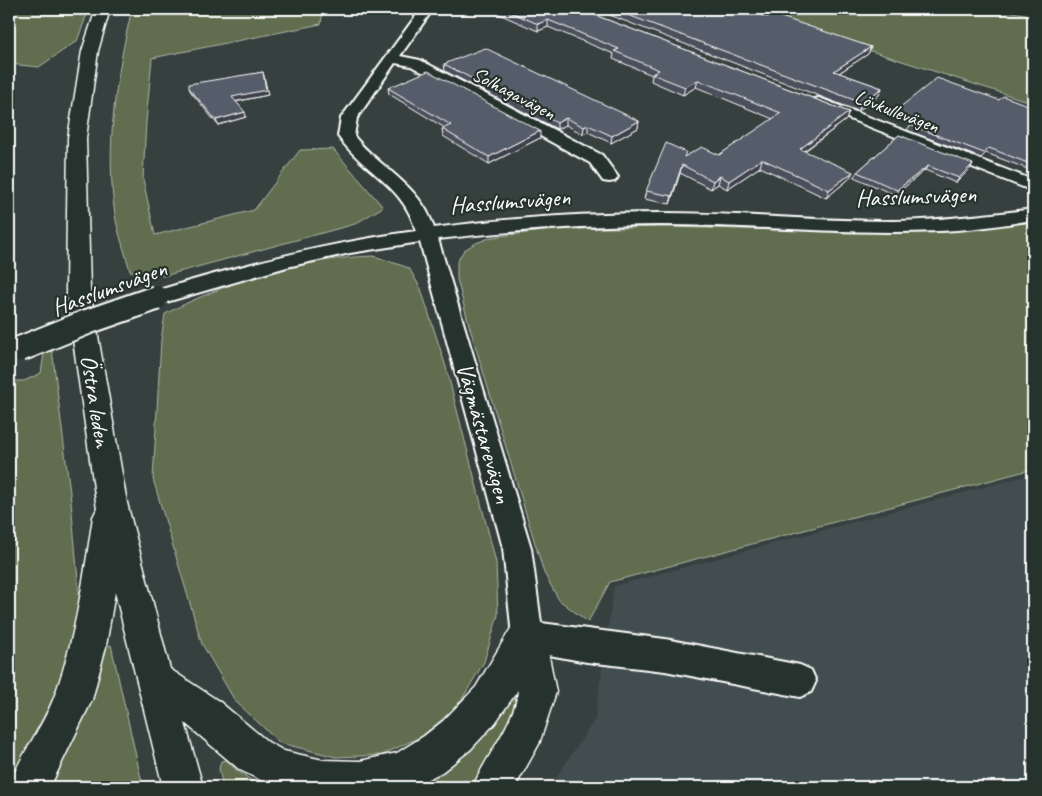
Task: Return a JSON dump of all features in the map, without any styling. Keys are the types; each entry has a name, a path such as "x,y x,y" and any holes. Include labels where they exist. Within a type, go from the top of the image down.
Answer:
{"highway":[{"name":"Östra leden","path":"103,9 90,51 77,138 78,290 111,503 154,680 183,787"},
{"path":"29,787 74,700 95,610 111,503"},
{"path":"154,680 212,720 254,756 290,773 320,782 353,782 397,773 437,751 475,718 506,674 527,636"},
{"path":"493,787 525,730 537,692 527,636"}],"street":[{"name":"Vägmästarevägen","path":"427,9 349,118 346,136 355,150 406,192 418,209 427,234 517,548 527,636"},
{"name":"Solhagavägen","path":"392,58 415,63 596,159 609,177"},
{"name":"Lövkullevägen","path":"803,96 1033,186"},
{"name":"Hasslumsvägen","path":"14,352 87,322 156,298 241,272 305,256 427,234 487,227 661,219 903,226 960,223 1033,214"},
{"path":"527,636 587,646 665,655 800,681"}],"shaded area":[{"path":"1033,474 1033,787 550,787 595,719 614,586"}],"green space":[{"path":"9,9 89,9 77,41 39,67 9,64"},
{"path":"132,9 323,9 321,24 152,58 143,179 155,235 254,210 300,150 333,149 383,207 355,224 164,276 130,271 115,215 111,163 117,85"},
{"path":"740,9 999,9 1033,16 1033,103"},
{"path":"1033,222 1033,469 610,582 588,622 559,600 544,573 469,325 457,279 457,262 464,250 492,237 561,229 667,227 891,233 952,231"},
{"path":"374,256 409,268 421,289 446,367 496,562 498,615 484,662 458,706 422,736 382,755 336,757 280,743 235,701 202,644 153,479 161,340 165,314 214,291 266,273 293,267 321,261"},
{"path":"52,349 71,501 80,603 69,666 39,735 9,784 9,381 24,381 41,373 44,353"},
{"path":"111,645 143,787 46,787 63,760 106,646"},
{"path":"521,684 525,689 489,770 476,787 416,787 440,774 471,747"},
{"path":"227,760 236,770 262,787 223,787 219,769 221,761"}],"building":[{"path":"503,9 579,9 849,112 800,149 853,172 829,190 762,159 729,181 720,176 713,181 682,165 672,196 646,191 666,143 686,152 684,157 702,147 719,155 781,113 698,80 685,87 652,74 659,70 614,51 619,49 548,20 538,24"},
{"path":"612,9 743,9 767,17 772,14 871,47 834,71 882,88 862,103"},
{"path":"485,48 639,121 612,136 588,125 584,127 566,118 557,123 444,64"},
{"path":"428,71 540,131 489,157 442,129 451,125 388,88"},
{"path":"263,72 266,90 232,97 245,112 216,120 189,88 189,84"},
{"path":"937,78 999,100 1003,96 1033,107 1033,165 989,148 984,153 910,125 915,120 894,112"},
{"path":"899,135 973,164 959,178 928,166 897,190 857,172"}]}
